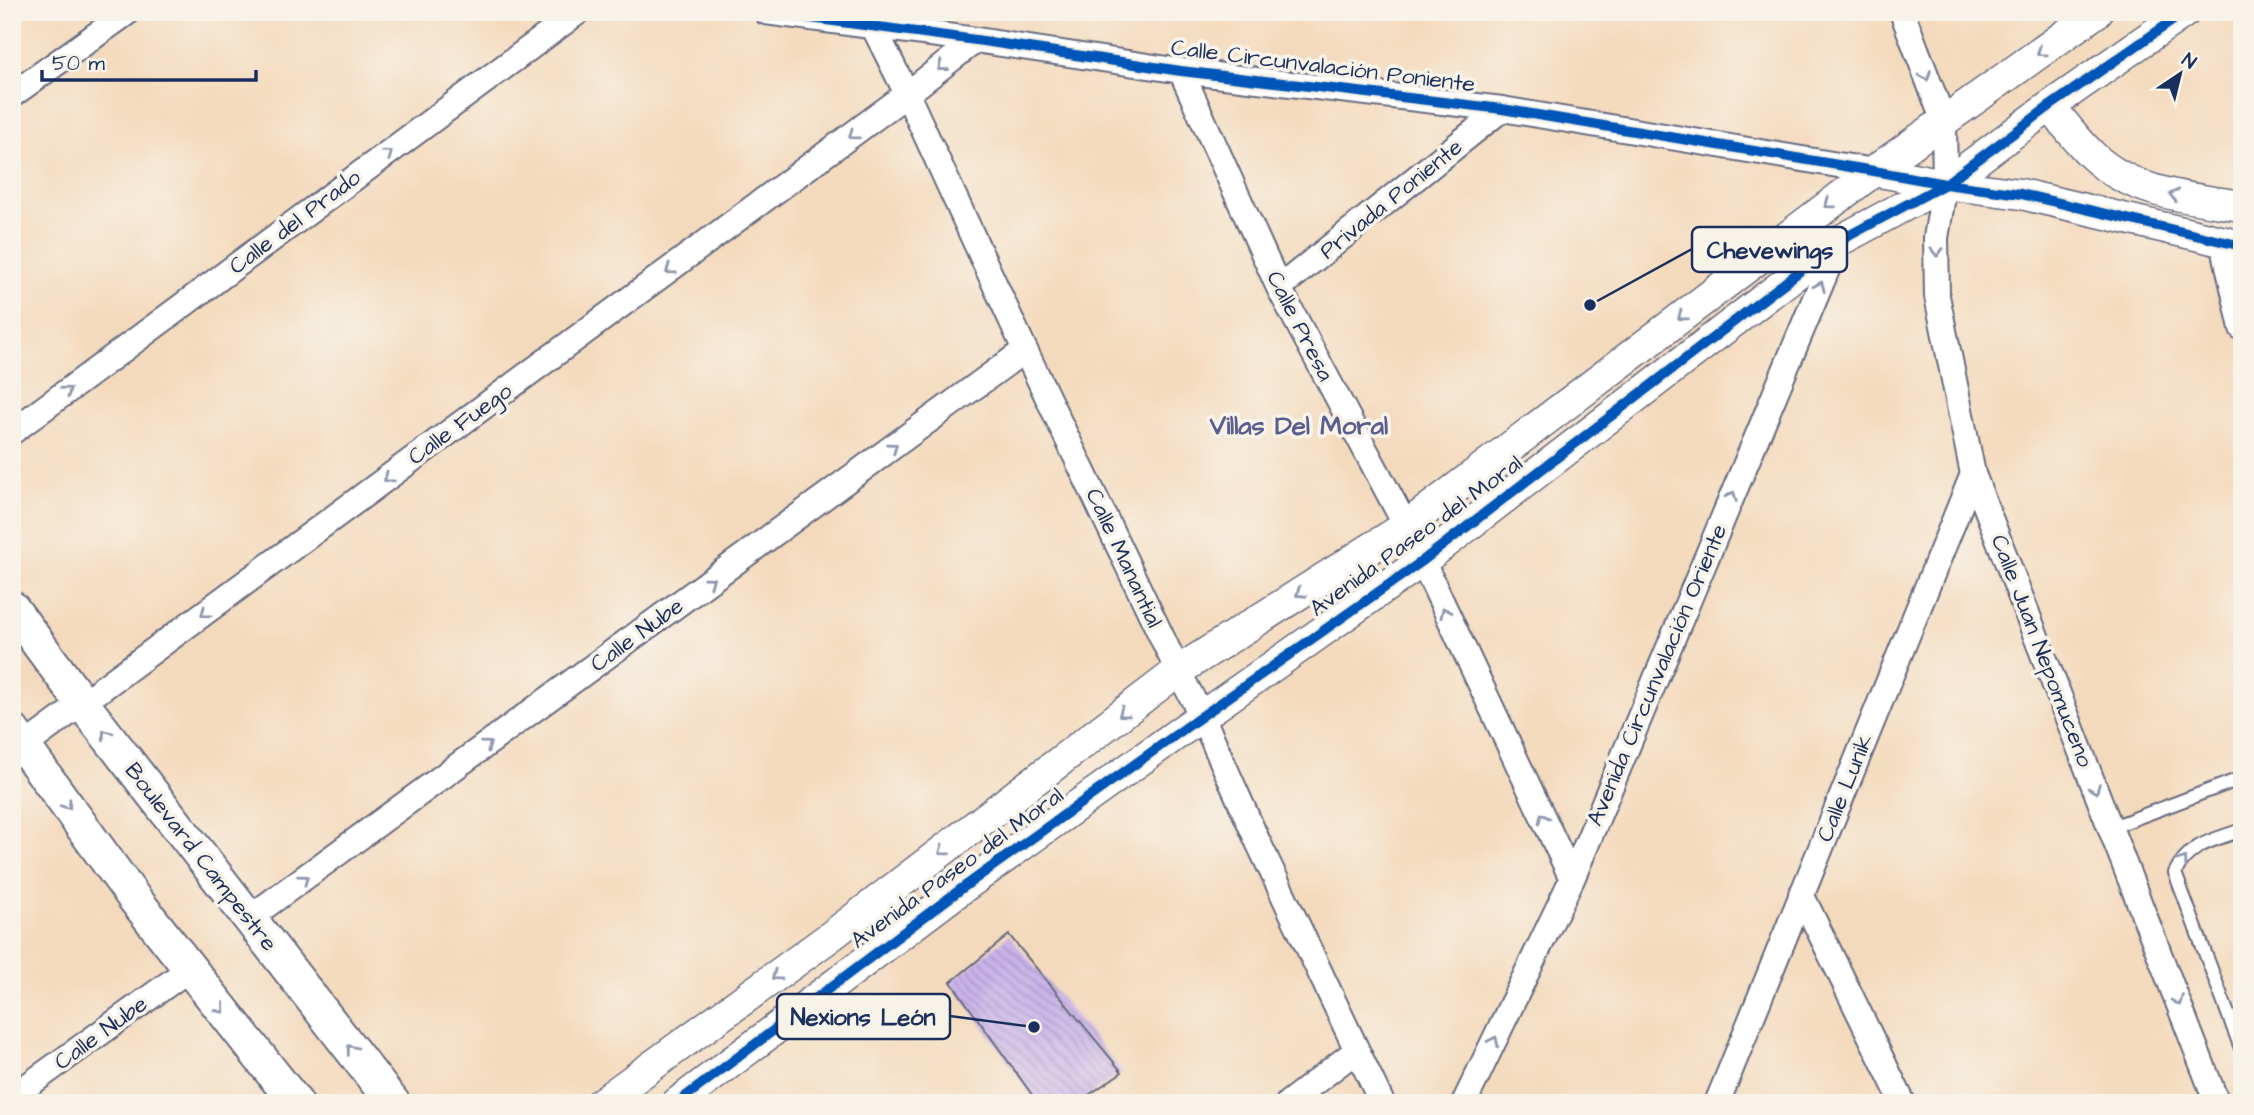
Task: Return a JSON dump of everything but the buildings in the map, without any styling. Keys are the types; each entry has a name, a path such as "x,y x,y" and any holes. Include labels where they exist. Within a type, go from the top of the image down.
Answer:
{"main road":[{"name":"Boulevard Campestre","path":"12,608 82,704 393,1103"},
{"path":"16,744 296,1103"}],"street":[{"path":"12,95 128,12"},
{"name":"Calle del Prado","path":"12,432 578,12"},
{"name":"Calle Circunvalación Poniente","path":"766,12 869,19 976,40 1181,71 1502,110 1874,171"},
{"name":"Calle Juan Nepomuceno","path":"1902,12 1944,122 1945,184 1936,238 1937,296 1973,474 2217,1103"},
{"name":"Avenida Paseo del Moral","path":"601,1103 831,936 1178,671 1406,526 1874,171 2096,12"},
{"name":"Avenida Paseo del Moral","path":"677,1103 961,889 1422,562 1839,241 1945,184 2050,106 2185,12"},
{"name":"Calle Manantial","path":"869,19 908,94 1025,350 1202,716 1258,842 1382,1103"},
{"path":"908,94 976,40"},
{"name":"Calle Presa","path":"1181,71 1279,288 1406,526 1572,879"},
{"name":"Calle Fuego","path":"16,744 82,704 908,94"},
{"path":"2050,106 2095,158 2114,172 2143,187 2179,197 2242,206"},
{"name":"Privada Poniente","path":"1279,288 1502,110"},
{"path":"1874,171 2021,194 2232,244 2242,328"},
{"name":"Avenida Circunvalación Oriente","path":"1464,1103 1572,879 1839,241"},
{"name":"Calle Nube","path":"248,919 1025,350"},
{"name":"Calle Lunik","path":"1717,1103 1973,474"},
{"path":"1801,894 1903,1103"},
{"name":"Calle Nube","path":"12,1097 189,969"},
{"path":"1288,1103 1357,1050"}],"lane":[{"path":"2110,828 2242,778"},
{"path":"2242,830 2199,846 2186,854 2175,873 2242,1051"}],"cycle path":[{"path":"766,12 1181,71 1502,109 1945,184 2021,194 2242,246"},
{"path":"677,1103 961,889 1421,562 1839,241 1945,184 2050,106 2185,12"}],"place":[{"name":"Chevewings","path":"1590,305"},
{"name":"Nexions León","path":"1034,1027"}],"district":[{"name":"Villas Del Moral","path":"1299,426"}]}
